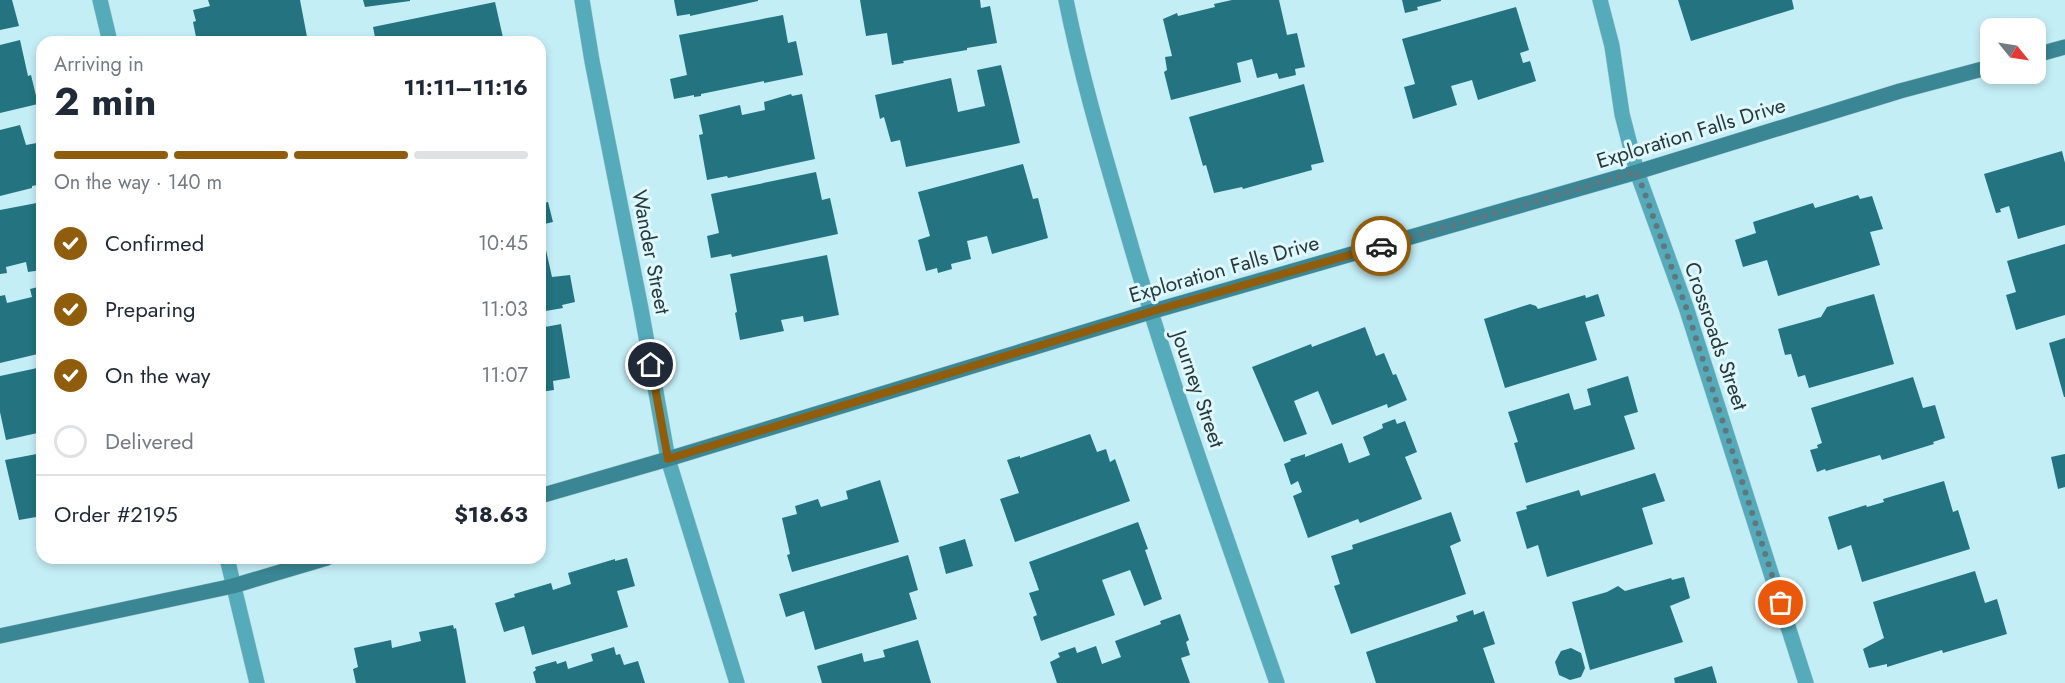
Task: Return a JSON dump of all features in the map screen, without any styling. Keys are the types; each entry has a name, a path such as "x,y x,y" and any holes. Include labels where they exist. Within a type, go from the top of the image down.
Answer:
{"street":[{"path":"100,0 109,36"},
{"name":"Wander Street","path":"582,0 668,459 737,683"},
{"name":"Journey Street","path":"1066,0 1078,60 1110,179 1150,312 1277,683"},
{"name":"Crossroads Street","path":"1600,0 1612,46 1622,114 1637,172 1686,307 1806,683"},
{"path":"2046,52 2065,47"},
{"name":"Exploration Falls Drive","path":"546,494 1150,312 1637,172 1900,91 1980,70"},
{"path":"228,564 257,683"},
{"path":"0,636 233,586 307,564"}],"building":[{"path":"0,0 12,0 19,26 0,30"},
{"path":"208,0 300,0 307,36 196,36 193,22 196,21 193,10 210,6"},
{"path":"363,0 410,0 410,1 365,7"},
{"path":"674,0 758,1 690,16 690,14 677,16"},
{"path":"860,0 980,0 981,8 990,6 997,43 892,65 887,33 866,36"},
{"path":"1232,0 1279,0 1287,35 1297,33 1305,67 1295,69 1296,75 1279,79 1277,73 1257,78 1252,59 1237,63 1241,82 1171,100 1164,72 1167,70 1165,57 1172,56 1163,19 1177,13 1178,16 1215,7 1214,4"},
{"path":"1402,0 1441,1 1417,7 1418,10 1405,13"},
{"path":"1678,0 1792,0 1794,9 1691,41"},
{"path":"495,2 503,36 375,36 373,27"},
{"path":"1516,7 1529,50 1520,53 1523,63 1530,61 1536,81 1478,100 1472,80 1451,86 1457,105 1413,119 1404,87 1415,84 1402,39"},
{"path":"783,15 788,43 796,41 803,75 764,83 764,81 701,94 701,96 674,99 670,79 687,75 679,35"},
{"path":"20,40 28,76 31,75 36,104 0,113 0,45"},
{"path":"1001,65 1020,143 906,167 900,140 891,142 884,117 880,119 875,95 951,78 958,112 985,106 977,70"},
{"path":"1304,84 1324,162 1311,165 1312,170 1243,189 1242,187 1214,193 1206,165 1203,166 1189,117"},
{"path":"791,94 792,96 802,94 815,159 728,178 727,176 707,180 699,135 703,134 699,115 740,105 742,115 765,110 764,102"},
{"path":"20,125 26,145 36,143 36,185 32,188 0,196 0,130"},
{"path":"2062,151 2065,163 2065,225 2018,239 2009,206 1996,213 1984,174"},
{"path":"1023,164 1033,199 1038,198 1048,238 992,254 987,236 967,241 971,259 951,264 952,269 938,273 937,268 926,271 918,240 930,236 918,192"},
{"path":"816,172 822,200 830,198 838,234 732,257 731,254 711,258 707,236 719,233 711,194"},
{"path":"1858,195 1860,199 1872,196 1883,229 1870,232 1880,265 1778,296 1767,260 1743,267 1735,240 1756,233 1753,222 1813,203 1815,208"},
{"path":"546,202 548,202 553,222 546,224"},
{"path":"36,203 36,271 28,272 26,262 6,267 7,273 0,274 0,210"},
{"path":"2065,244 2065,315 2016,330 2006,295 2016,292 2007,261"},
{"path":"546,250 552,277 570,275 575,302 562,305 563,308 546,311"},
{"path":"827,255 839,315 804,322 803,316 781,320 784,331 740,340 730,274"},
{"path":"36,288 36,354 0,363 0,296 5,295 7,303 32,297 30,289"},
{"path":"1598,294 1605,316 1585,322 1597,360 1505,388 1484,319 1530,304 1538,309 1585,295 1586,298"},
{"path":"1874,294 1894,364 1809,388 1805,375 1798,377 1791,354 1785,355 1778,329 1821,317 1827,307"},
{"path":"561,324 570,378 553,381 554,390 546,391 546,327"},
{"path":"1365,327 1376,356 1384,353 1407,400 1388,408 1387,404 1332,425 1318,391 1294,401 1307,434 1284,442 1252,367 1311,344 1312,347"},
{"path":"2065,338 2065,397 2064,397 2049,343"},
{"path":"36,368 36,433 6,440 0,412 0,376"},
{"path":"1628,376 1638,412 1624,416 1635,449 1526,483 1514,443 1518,442 1508,412 1569,393 1574,410 1591,405 1587,389"},
{"path":"1913,377 1923,408 1935,405 1945,438 1933,442 1934,444 1882,460 1880,455 1817,472 1810,450 1818,448 1817,445 1822,443 1811,408"},
{"path":"1395,419 1397,424 1405,421 1417,452 1405,457 1422,499 1360,523 1358,519 1308,538 1293,496 1302,492 1298,481 1291,485 1284,464 1291,461 1290,459 1305,454 1305,457 1342,443 1349,463 1370,455 1363,437 1383,428 1382,424"},
{"path":"1090,434 1097,452 1106,449 1110,462 1115,459 1130,501 1015,542 1000,499 1019,493 1007,460 1020,456 1020,458"},
{"path":"36,454 36,517 19,520 5,460"},
{"path":"2065,454 2065,487 2058,489 2051,457"},
{"path":"1655,473 1665,501 1642,508 1653,544 1547,577 1538,545 1527,549 1516,512 1527,509 1526,506 1579,490 1581,496"},
{"path":"880,480 899,542 792,572 787,555 790,554 782,518 797,514 795,506 818,499 821,507 848,499 846,491"},
{"path":"1944,481 1953,512 1958,510 1970,549 1862,582 1851,545 1838,550 1828,517 1884,502 1883,499"},
{"path":"1451,512 1461,541 1450,546 1466,594 1351,634 1334,586 1340,584 1331,556 1353,549 1352,545"},
{"path":"1138,522 1162,599 1144,606 1130,570 1102,580 1115,615 1041,641 1033,617 1037,615 1029,593 1039,590 1029,562"},
{"path":"965,539 973,566 946,574 939,547"},
{"path":"908,555 918,590 909,593 917,619 815,650 804,611 786,617 779,594"},
{"path":"627,558 635,586 617,591 628,627 532,655 524,626 504,632 495,603 515,597 514,594 551,583 553,590 571,584 568,573 615,559 615,561"},
{"path":"1975,571 1985,603 1997,599 2007,634 1943,653 1942,650 1887,667 1887,664 1869,668 1863,649 1884,638 1873,602"},
{"path":"1684,577 1690,598 1670,606 1683,642 1590,670 1572,602 1607,592 1618,586 1625,591 1671,578 1672,580"},
{"path":"1473,610 1474,615 1484,611 1495,644 1483,648 1495,683 1376,683 1366,652 1458,621 1456,616"},
{"path":"1180,614 1189,640 1186,642 1190,655 1181,658 1190,683 1057,683 1050,662 1060,657 1058,653 1075,647 1077,653 1096,646 1102,664 1121,657 1115,641 1161,624 1160,621"},
{"path":"453,625 454,629 456,628 466,683 356,683 353,669 358,667 354,648 391,640 392,648 421,641 419,632"},
{"path":"918,640 931,683 822,683 817,666 862,653 864,662 885,657 883,650"},
{"path":"614,647 616,655 620,654 624,665 638,661 645,683 536,683 533,672 536,670 535,667 556,661 557,664 566,661 568,669 593,661 591,654"},
{"path":"1571,648 1581,653 1585,668 1581,677 1570,680 1559,675 1555,662 1561,651"},
{"path":"1712,666 1717,683 1675,683 1674,678"}],"way so far":[{"path":"1381,246 1637,172 1686,307 1781,603"}],"route":[{"path":"651,365 668,459 1150,312 1381,246"}]}
